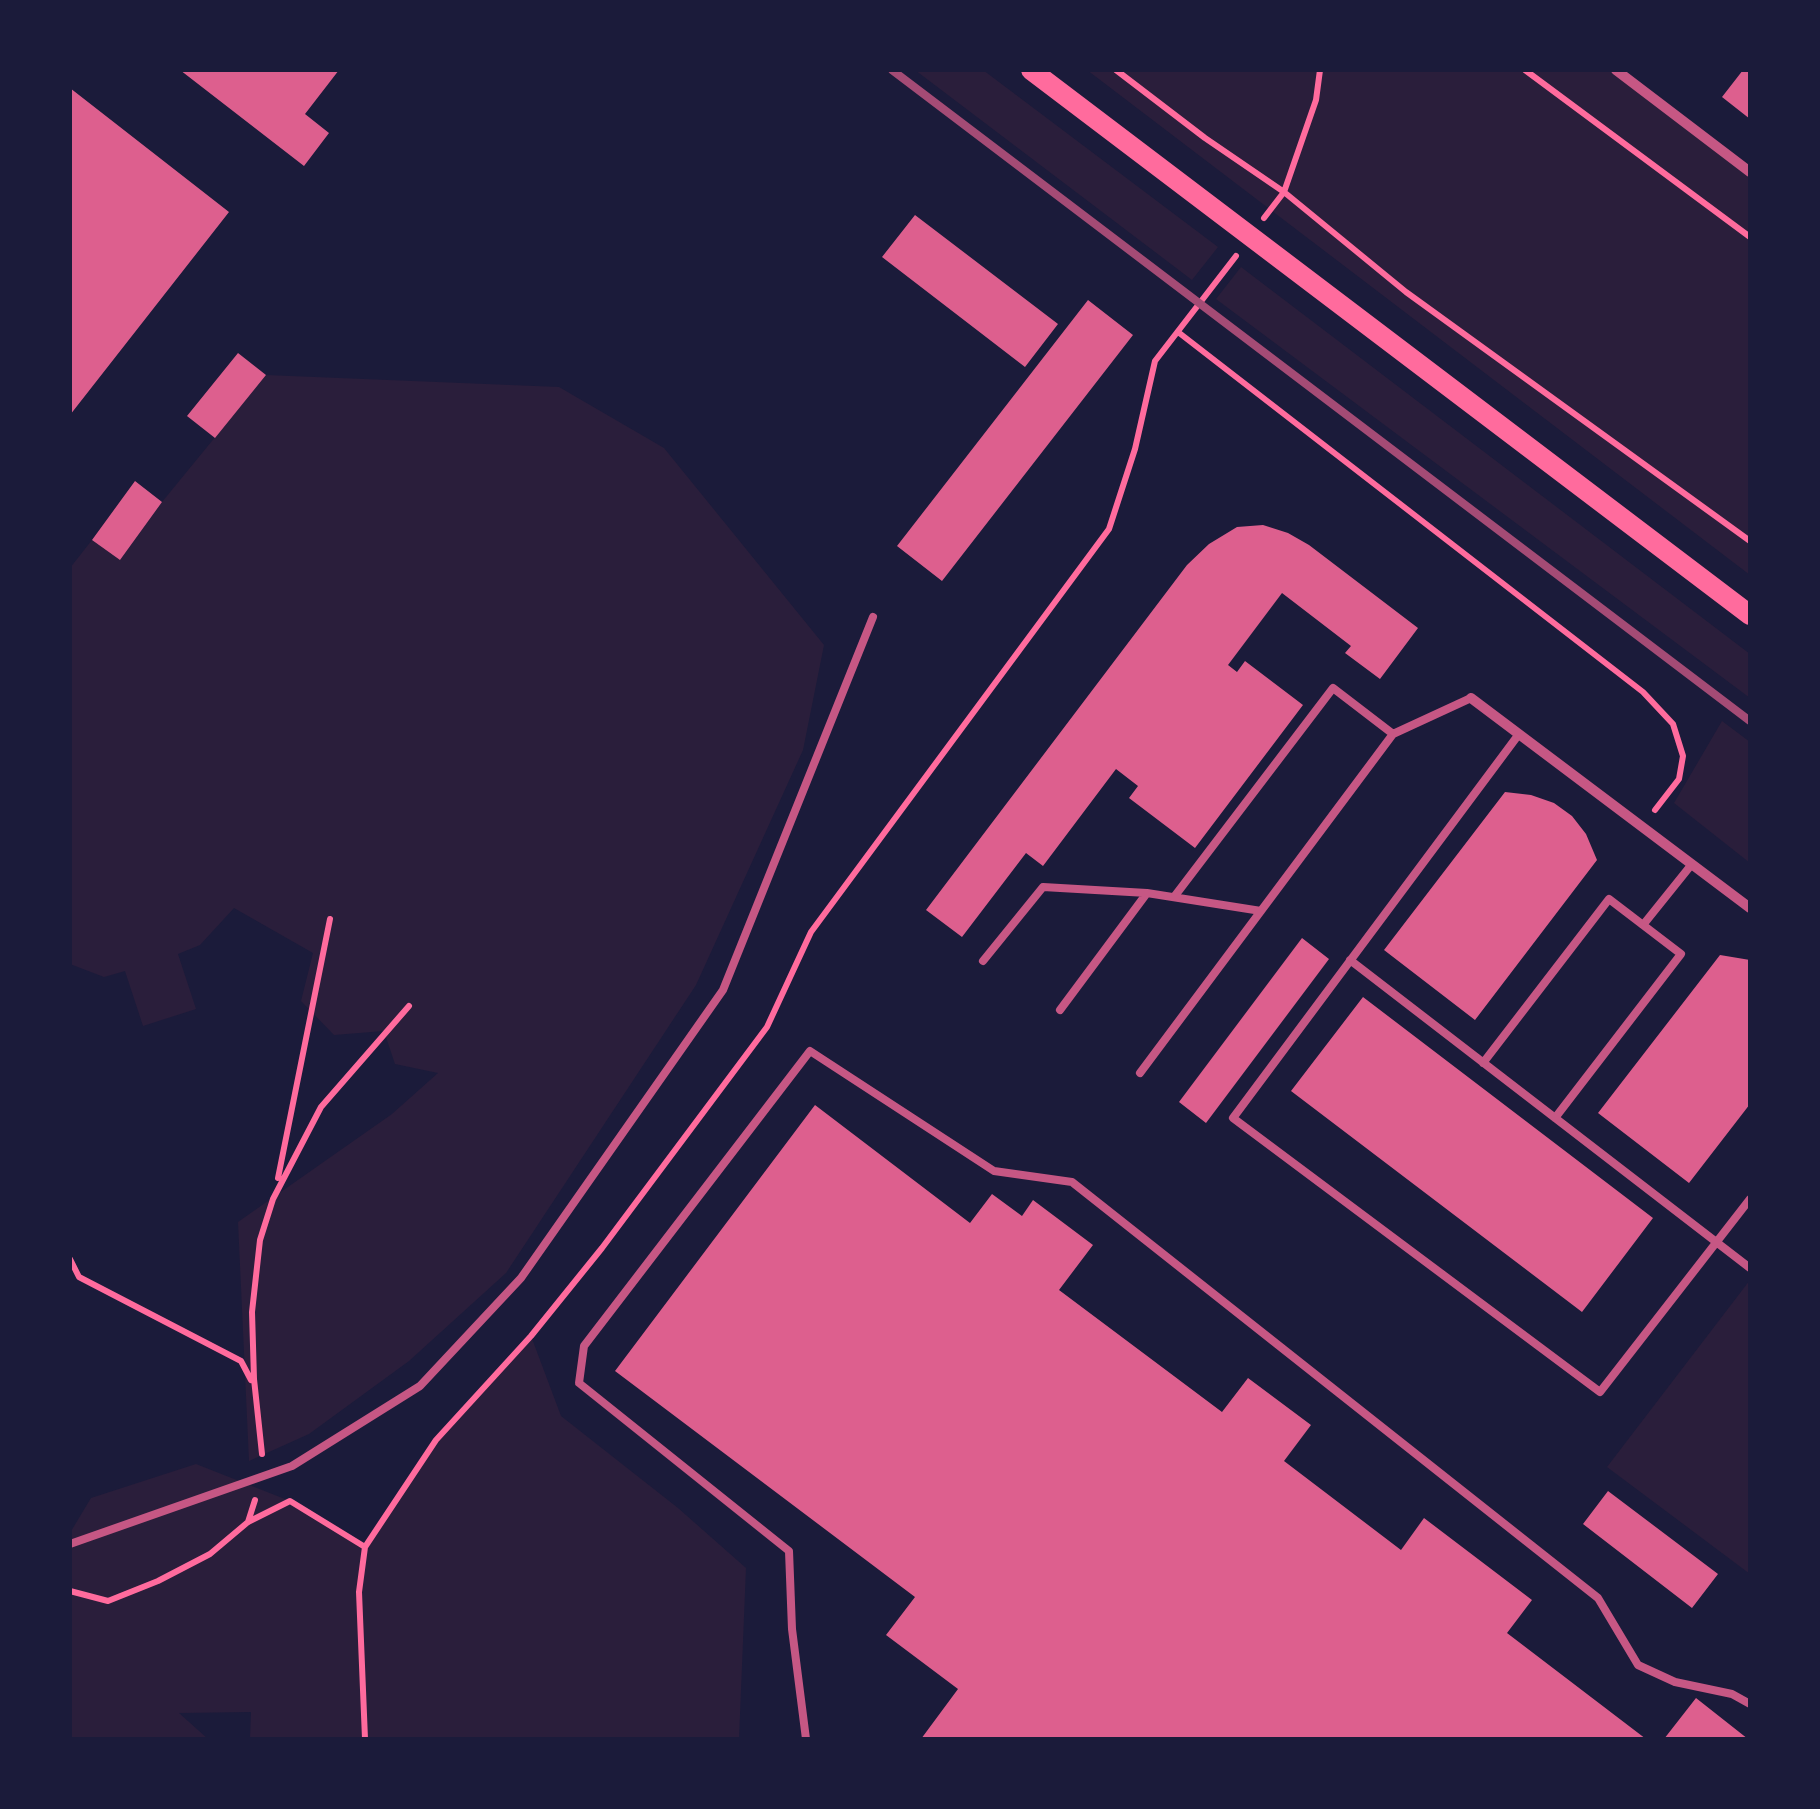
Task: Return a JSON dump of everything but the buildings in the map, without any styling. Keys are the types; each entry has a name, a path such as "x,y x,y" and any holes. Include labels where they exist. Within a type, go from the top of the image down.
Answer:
{"main road":[{"path":"1031,70 1750,615"}],"street":[{"path":"1616,70 1750,172"},
{"path":"1471,698 1750,908"}],"lane":[{"path":"70,1544 292,1466 420,1386 521,1278 723,990 872,617"},
{"path":"1174,897 1333,688 1393,734"},
{"path":"1140,1073 1393,734 1471,698"},
{"path":"1519,734 1233,1118 1600,1392 1750,1199"},
{"path":"1644,925 1692,864"},
{"path":"984,961 1042,887 1147,893 1261,911"},
{"path":"1060,1010 1147,893"},
{"path":"1483,1063 1609,899 1644,925 1681,954 1555,1118"},
{"path":"1350,960 1750,1268"},
{"path":"806,1739 792,1629 789,1551 579,1383 584,1346 810,1051 994,1171 1072,1182 1598,1598 1638,1666 1676,1682 1732,1694 1750,1704"}],"path":[{"path":"1116,70 1204,138 1284,192 1406,292 1750,540"},
{"path":"365,1739 358,1592 365,1547 436,1440 531,1336 602,1248 767,1027 811,932 1109,529 1135,449 1155,361 1284,192 1316,100 1320,70"},
{"path":"1525,70 1750,237"},
{"path":"1178,332 1643,692 1673,724 1682,756 1679,780 1642,827"},
{"path":"248,1522 264,1476 254,1385 252,1312 260,1240 289,1136 316,976 330,920"},
{"path":"273,1199 322,1107 409,1006"},
{"path":"70,1260 79,1277 156,1314 241,1362 254,1385"},
{"path":"70,1591 108,1601 158,1581 210,1554 248,1522 290,1500 365,1547"}],"shaded area":[{"path":"915,70 983,70 1218,247 1192,280"},
{"path":"1087,70 1616,70 1750,172 1750,575"},
{"path":"1241,267 1750,654 1750,698 1216,299"},
{"path":"266,375 559,387 664,448 824,645 803,750 696,985 506,1273 409,1361 309,1434 249,1461 238,1222 392,1114 438,1073 395,1064 384,1031 334,1035 301,1001 313,953 234,908 200,945 178,954 196,1009 143,1026 125,971 104,977 70,964 70,568 92,540 120,560"},
{"path":"1722,721 1750,742 1750,863 1674,803"},
{"path":"1750,1280 1750,1574 1607,1467"},
{"path":"531,1336 561,1416 678,1508 746,1568 739,1739 250,1739 251,1712 179,1713 208,1739 70,1739 70,1533 91,1498 196,1464 290,1501 365,1547 436,1440"}],"railway":[{"path":"892,70 1750,721"}]}
